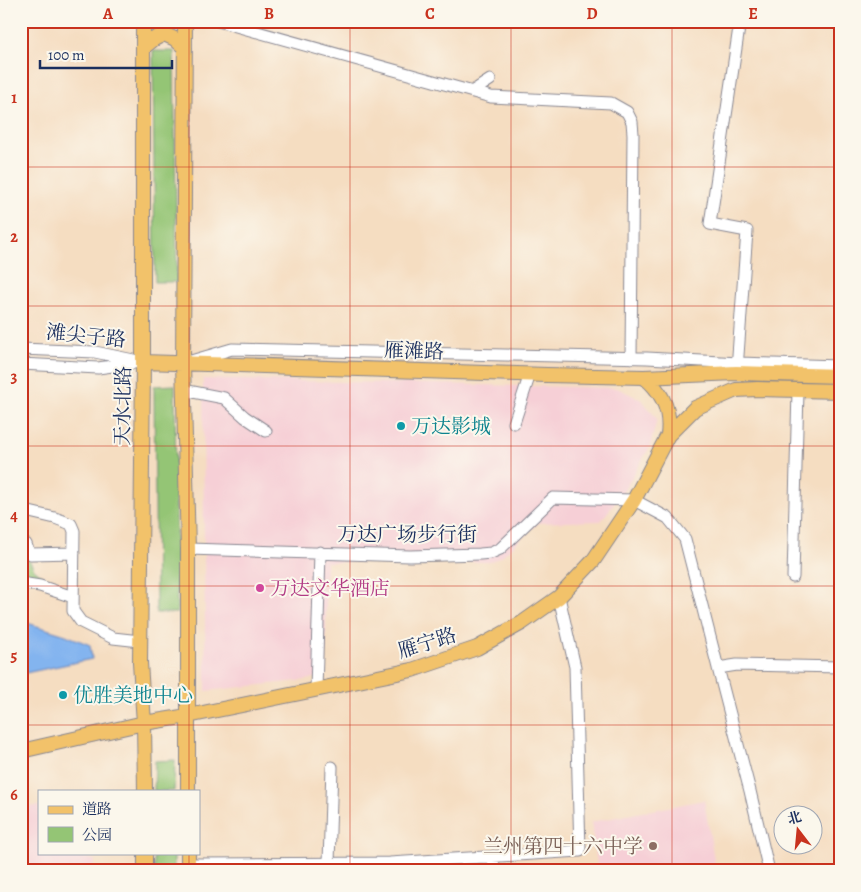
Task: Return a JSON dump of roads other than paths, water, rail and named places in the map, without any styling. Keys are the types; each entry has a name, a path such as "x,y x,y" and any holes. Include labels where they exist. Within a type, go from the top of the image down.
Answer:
{"main road":[{"name":"天水北路","path":"143,21 143,362 140,641 145,790"},
{"path":"185,21 183,390 188,549 188,790"},
{"path":"144,47 164,34 175,39 184,48"},
{"name":"雁滩路","path":"143,362 644,377 738,368 840,376"},
{"path":"644,377 656,388 665,402 669,418 668,435"},
{"name":"雁宁路","path":"21,751 144,723 188,716 412,670 477,648 522,623 559,597 593,561 634,500 668,435 695,408 736,390 798,390"},
{"path":"798,390 840,391"},
{"path":"145,854 145,871"}],"street":[{"path":"218,21 491,97 611,103 627,112 632,122 633,134 630,358"},
{"path":"738,368 748,231 710,224 740,21"},
{"path":"473,91 490,80"},
{"name":"滩尖子路","path":"21,349 95,352 143,362"},
{"path":"183,363 232,349 630,358 738,368 840,366"},
{"name":"滩尖子路","path":"21,364 98,368 143,362"},
{"path":"514,423 530,374"},
{"path":"183,390 224,398 245,417 266,430"},
{"path":"794,577 798,390"},
{"name":"万达广场步行街","path":"188,549 491,553 509,542 553,498 634,500"},
{"path":"634,500 668,518 684,539 750,791 768,871"},
{"path":"21,510 71,524 74,531 73,612 81,622 114,638 140,641"},
{"path":"21,542 26,544 31,554 74,553"},
{"path":"316,690 320,552"},
{"path":"21,583 40,586 73,597"},
{"path":"188,863 390,863 580,851 575,667 559,597"},
{"path":"718,668 737,665 840,667"},
{"path":"329,863 332,767"},
{"path":"493,856 494,871"}],"water":[{"path":"21,621 66,635 90,645 92,659 21,674"}],"place":[{"name":"万达影城","path":"401,426"},
{"name":"万达文华酒店","path":"260,588"},
{"name":"优胜美地中心","path":"63,695"},
{"name":"兰州第四十六中学","path":"653,846"}]}
